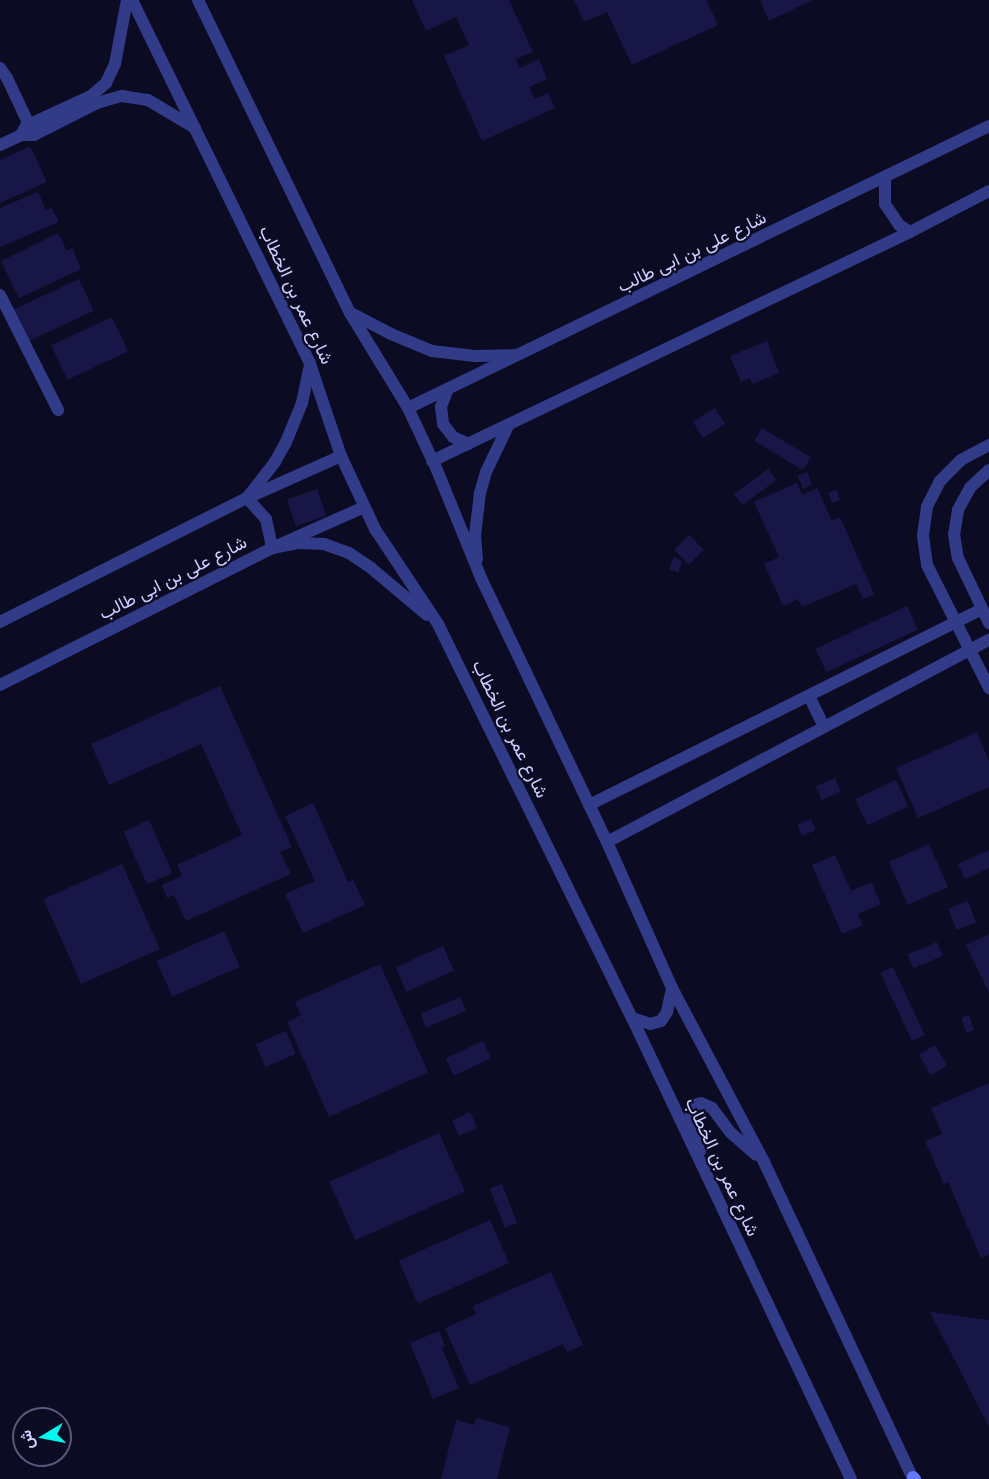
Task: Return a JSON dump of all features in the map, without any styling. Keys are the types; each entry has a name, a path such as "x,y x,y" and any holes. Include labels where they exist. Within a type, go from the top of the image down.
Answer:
{"street":[{"path":"84,105 112,74 127,0"},
{"name":"شارع عمر بن الخطاب","path":"132,0 310,364 341,456 364,507 375,529 438,624 632,1018 851,1479"},
{"name":"شارع عمر بن الخطاب","path":"198,0 350,313 408,408 481,578 607,842 672,988 764,1162 914,1478"},
{"path":"0,68 7,78 28,131"},
{"path":"0,145 84,105 110,98 135,97 160,106 195,128"},
{"name":"شارع على بن ابى طالب","path":"408,408 885,179 989,126"},
{"path":"885,179 885,204 899,225 910,232"},
{"path":"432,461 910,232 989,191"},
{"path":"0,295 58,411"},
{"path":"350,313 391,334 432,351 475,356 521,355"},
{"path":"310,364 302,403 286,442 275,462 248,498 266,519 272,548 298,543 324,544 350,553 372,567 438,624"},
{"path":"447,391 441,407 443,424 453,437 469,444"},
{"path":"481,578 475,536 480,492 490,462 508,426"},
{"path":"989,446 961,460 940,481 927,507 923,536 927,566 989,688"},
{"name":"شارع على بن ابى طالب","path":"0,622 248,498 341,456"},
{"path":"989,470 970,488 958,510 954,534 958,558 989,623"},
{"name":"شارع على بن ابى طالب","path":"0,685 272,548 364,507"},
{"path":"589,805 982,609"},
{"path":"607,842 989,640"},
{"path":"809,696 824,728"},
{"path":"632,1018 650,1024 661,1021 667,1012 672,988"},
{"path":"712,1189 690,1117 695,1105 708,1104 732,1133 764,1162"}],"building":[{"path":"412,0 509,0 533,52 516,59 520,68 539,59 547,79 529,87 535,99 548,93 555,108 482,141 444,56 469,45 456,17 426,31"},
{"path":"574,0 706,0 718,25 632,65 607,12 584,22"},
{"path":"760,0 812,0 769,21"},
{"path":"30,146 47,182 0,203 0,160"},
{"path":"38,192 46,210 52,208 59,222 0,247 0,208"},
{"path":"58,233 67,251 72,248 81,269 19,298 1,261"},
{"path":"79,279 94,311 28,342 13,310"},
{"path":"112,317 128,351 67,380 51,345"},
{"path":"767,341 779,373 752,384 750,378 741,382 730,356"},
{"path":"715,408 725,424 703,438 693,422"},
{"path":"762,428 811,457 803,470 754,441"},
{"path":"768,469 776,480 742,505 734,494"},
{"path":"807,472 812,485 803,489 798,476"},
{"path":"797,483 802,495 817,488 832,521 840,517 874,594 863,599 856,584 802,607 798,599 783,606 764,564 779,557 754,502"},
{"path":"317,489 326,515 296,526 287,499"},
{"path":"837,490 840,500 832,503 828,492"},
{"path":"689,535 704,550 689,565 674,550"},
{"path":"674,557 682,561 678,573 669,569"},
{"path":"907,606 918,630 826,672 815,649"},
{"path":"220,686 292,847 280,852 291,874 186,921 174,895 167,898 162,885 182,876 177,865 242,835 201,744 109,785 91,744"},
{"path":"977,732 989,761 989,787 918,818 896,768"},
{"path":"835,778 841,792 822,800 816,786"},
{"path":"896,780 908,806 867,825 855,799"},
{"path":"313,803 348,882 353,880 365,905 303,933 285,894 315,881 285,816"},
{"path":"811,819 816,830 802,836 797,825"},
{"path":"149,820 173,873 147,884 123,831"},
{"path":"929,844 948,887 908,905 889,862"},
{"path":"989,850 989,868 965,879 958,864"},
{"path":"835,855 851,891 871,882 881,904 858,914 863,925 842,934 812,865"},
{"path":"122,864 160,949 81,984 43,899"},
{"path":"968,901 976,923 956,930 948,908"},
{"path":"224,931 240,967 172,997 156,961"},
{"path":"989,934 989,993 966,945"},
{"path":"937,942 943,956 913,968 908,955"},
{"path":"443,946 454,971 406,992 395,967"},
{"path":"380,964 428,1072 329,1117 287,1022 301,1015 295,1002"},
{"path":"893,967 925,1035 912,1041 880,973"},
{"path":"460,997 466,1011 426,1028 420,1014"},
{"path":"969,1015 974,1030 966,1033 961,1017"},
{"path":"286,1031 296,1054 265,1067 256,1044"},
{"path":"483,1041 491,1058 454,1076 446,1058"},
{"path":"935,1045 947,1066 931,1075 919,1054"},
{"path":"989,1083 989,1254 981,1258 948,1182 944,1184 925,1141 942,1134 931,1108"},
{"path":"470,1112 477,1127 459,1136 452,1120"},
{"path":"439,1133 465,1191 355,1240 329,1182"},
{"path":"502,1184 517,1223 505,1228 490,1189"},
{"path":"490,1220 509,1263 418,1304 399,1261"},
{"path":"551,1272 583,1345 567,1352 563,1344 470,1385 445,1328 476,1314 473,1306"},
{"path":"930,1312 989,1320 989,1427"},
{"path":"439,1331 445,1346 442,1348 459,1388 433,1399 410,1343"},
{"path":"476,1418 510,1427 497,1479 441,1479 456,1420 474,1425"}]}
